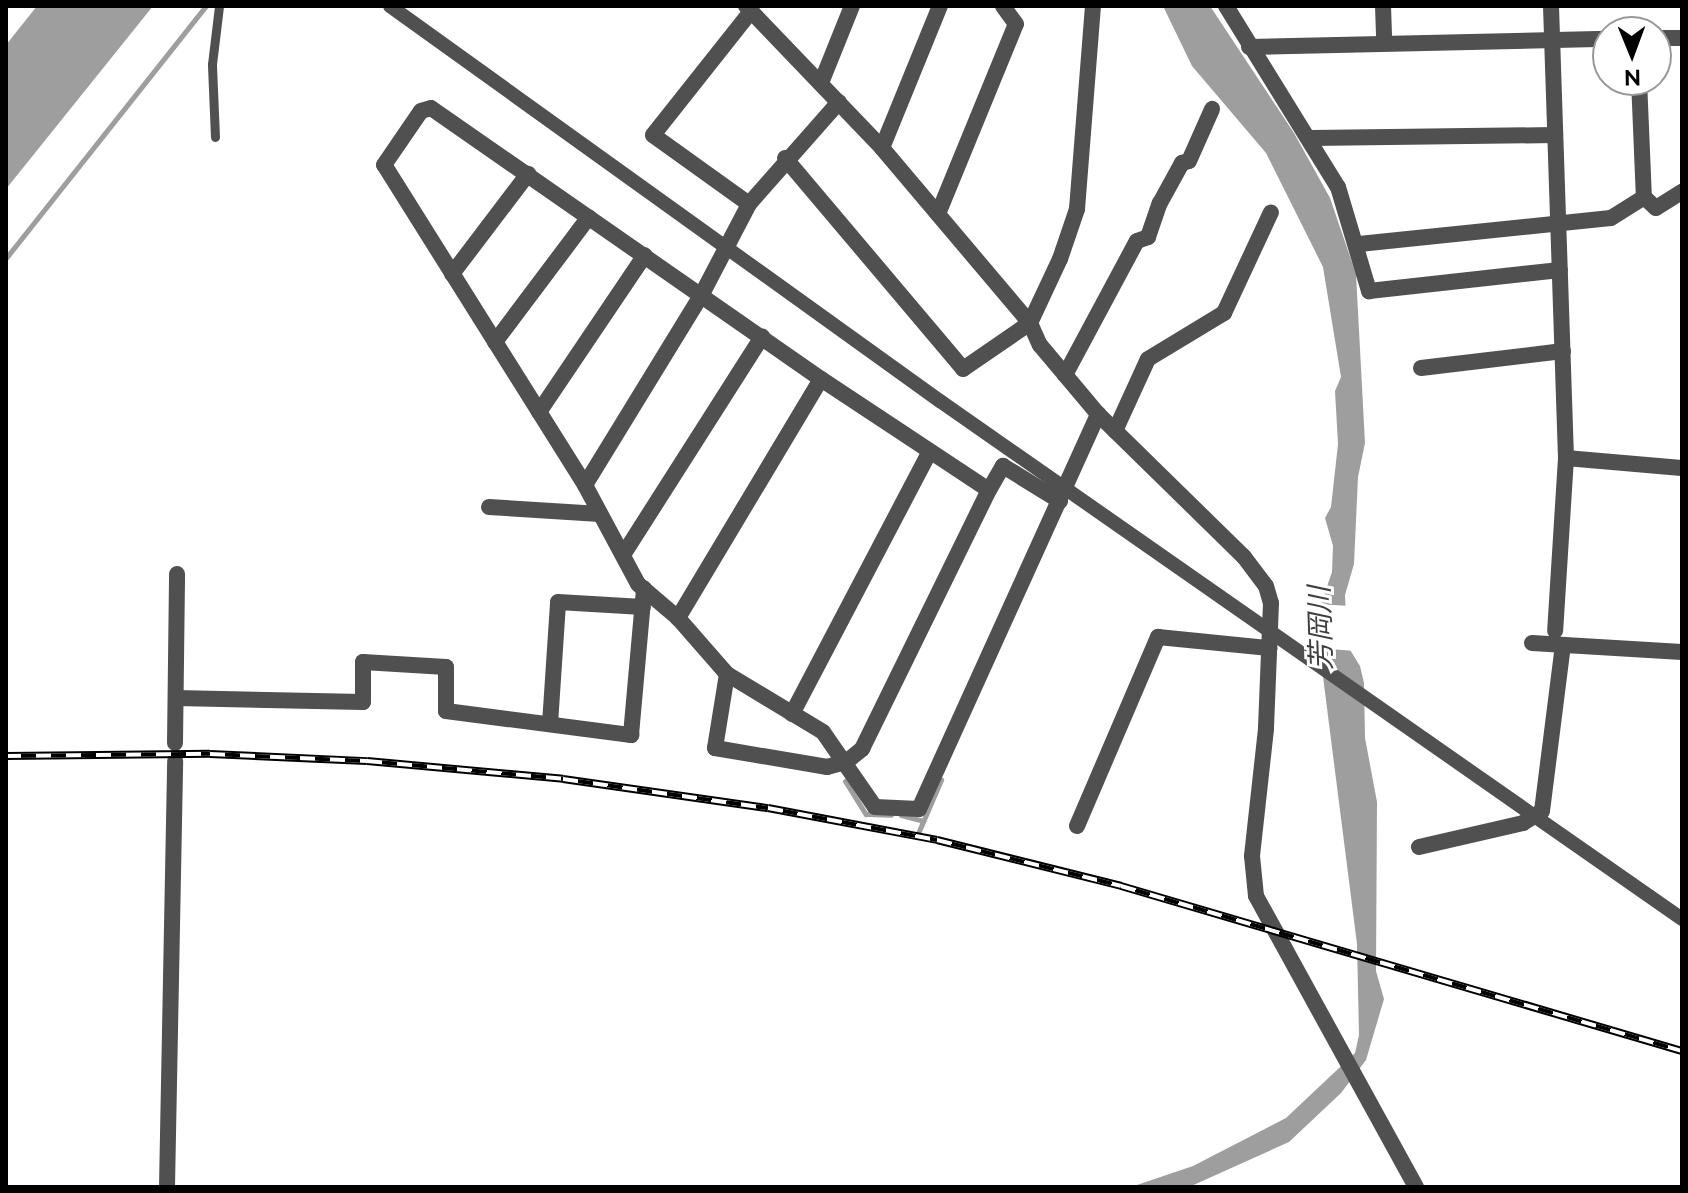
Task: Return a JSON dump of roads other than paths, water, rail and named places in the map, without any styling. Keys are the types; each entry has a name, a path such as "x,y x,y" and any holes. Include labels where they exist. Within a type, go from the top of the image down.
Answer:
{"street":[{"path":"390,6 729,247 1063,495 1270,628 1682,919"},
{"path":"821,83 852,6"},
{"path":"882,148 940,6"},
{"path":"938,214 1016,24 1003,6"},
{"path":"785,158 963,369 1030,323 1077,209 1093,6"},
{"path":"1226,6 1249,47 1311,138 1338,187 1359,244 1369,291 1560,270"},
{"path":"1383,6 1384,42"},
{"path":"1419,847 1537,817 1546,804 1559,638 1566,458 1551,6"},
{"path":"749,204 653,135 755,9 938,214 1030,323 1040,345 1098,414 1258,573 1271,603 1263,773 1252,856 1256,896 1347,1055 1416,1187"},
{"path":"1249,47 1592,39"},
{"path":"1640,96 1644,197 1656,208 1682,192"},
{"path":"585,485 702,294 749,204 785,158 839,102"},
{"path":"989,490 929,453 431,108 421,111 384,165 585,485 644,589 678,618 727,674 823,732 875,807 919,809 1098,414"},
{"path":"1065,375 1137,241 1148,237 1160,203 1182,163 1189,161 1212,109"},
{"path":"1311,138 1555,135"},
{"path":"452,274 528,174"},
{"path":"1359,244 1611,218 1644,197"},
{"path":"1115,431 1148,359 1224,313 1271,212"},
{"path":"495,342 589,217"},
{"path":"539,412 645,255"},
{"path":"623,555 762,337"},
{"path":"1421,368 1563,351"},
{"path":"678,618 821,379"},
{"path":"792,714 929,453"},
{"path":"1566,458 1682,468"},
{"path":"727,674 715,748 827,767 846,762 862,749 1003,466 1063,495"},
{"path":"489,507 600,514"},
{"path":"175,743 177,574"},
{"path":"176,698 363,702 363,662 446,667 446,711 631,735 644,589"},
{"path":"550,724 558,602 643,607"},
{"path":"1077,826 1158,637 1269,648"},
{"path":"1532,643 1559,638 1682,652"},
{"path":"167,1187 175,761"}],"lane":[{"path":"215,137 212,64 219,6"}],"water":[{"path":"37,6 153,6 6,189 6,45"},
{"name":"芳岡川","path":"1163,6 1210,6 1294,133 1330,198 1356,274 1365,443 1358,477 1354,564 1345,595 1347,645 1360,666 1364,683 1365,738 1377,802 1376,971 1384,999 1366,1060 1341,1093 1289,1142 1189,1187 1131,1187 1193,1166 1286,1118 1355,1053 1359,1035 1357,944 1320,653 1322,601 1332,572 1333,546 1325,518 1331,507 1338,444 1335,391 1341,377 1323,267 1266,153 1192,66"}],"waterway":[{"path":"6,258 206,6"},
{"path":"919,831 941,780"},
{"path":"845,781 866,814 891,815"},
{"path":"901,815 923,821"}],"railway":[{"path":"6,756 210,754 367,761 563,779 768,808 937,840 1121,886 1682,1051"}]}
